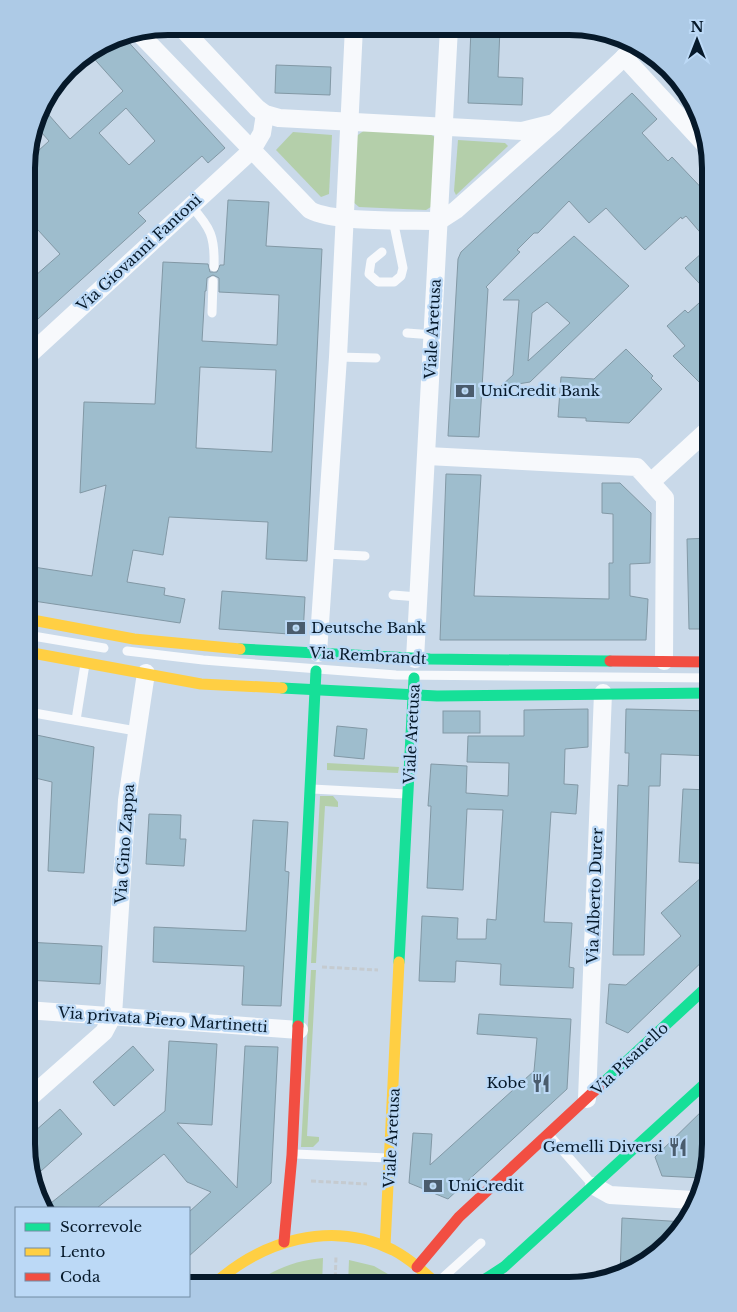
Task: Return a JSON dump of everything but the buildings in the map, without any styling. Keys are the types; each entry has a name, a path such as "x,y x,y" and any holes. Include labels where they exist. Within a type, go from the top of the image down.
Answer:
{"street":[{"path":"189,35 265,114 286,120 522,131 554,123"},
{"path":"284,1242 292,1155 315,689 326,554 338,356 354,35"},
{"name":"Viale Aretusa","path":"385,1246 449,35"},
{"path":"144,38 310,210 320,215 344,218 439,222 456,210 554,123 629,52 697,135"},
{"path":"252,150 262,133 265,114"},
{"name":"Via Giovanni Fantoni","path":"35,349 252,150"},
{"path":"651,482 702,435"},
{"path":"427,456 637,467 665,498 664,661"},
{"name":"Via Rembrandt","path":"35,620 147,641 248,650 317,661 415,668 664,661 702,662"},
{"path":"35,653 201,684 414,695 702,693"},
{"name":"Via Gino Zappa","path":"113,1015 127,800 146,673"},
{"name":"Via Alberto Durer","path":"587,1099 603,693"},
{"name":"Via Pisanello","path":"417,1267 459,1217 702,991"},
{"name":"Via privata Piero Martinetti","path":"35,1011 299,1030"},
{"path":"35,1093 104,1032 113,1015"},
{"path":"489,1277 504,1267 702,1086"},
{"path":"594,1186 610,1195 689,1200"},
{"path":"223,1277 246,1258 284,1242 318,1236 337,1236 385,1246 429,1277"}],"lane":[{"path":"191,206 212,232 214,267"},
{"path":"382,252 371,261 370,274 378,282 394,282 401,276 403,268 393,220"},
{"path":"212,313 213,281"},
{"path":"407,333 433,335"},
{"path":"338,356 376,358"},
{"path":"326,554 365,556"},
{"path":"393,595 418,597"},
{"name":"Via Rembrandt","path":"35,636 117,650 194,659 317,661 415,668 702,678"},
{"path":"76,720 85,662"},
{"path":"35,713 136,731"},
{"path":"310,789 409,795"},
{"path":"549,1135 594,1186"},
{"path":"292,1155 390,1159"},
{"path":"444,1277 480,1243"}],"path":[{"path":"314,966 382,970"},
{"path":"310,1181 370,1184"},
{"path":"335,1277 336,1255"}],"green space":[{"path":"365,130 430,134 438,139 434,205 426,210 359,207 352,201 355,137"},
{"path":"293,132 332,135 329,194 321,197 276,150"},
{"path":"458,140 505,143 508,146 456,195 454,191"},
{"path":"327,763 399,767 398,773 327,770"},
{"path":"320,796 333,796 338,802 338,807 325,806 316,963 311,963"},
{"path":"311,970 316,970 307,1136 319,1137 319,1141 313,1147 301,1147"},
{"path":"323,1258 322,1277 265,1277 286,1266"},
{"path":"349,1260 374,1266 393,1277 348,1277"}],"traffic: fast":[{"path":"240,649 430,659 610,661"},
{"path":"298,1026 316,671"},
{"path":"399,962 414,678"},
{"path":"282,688 437,696 702,693"},
{"path":"604,1082 702,991"},
{"path":"488,1277 504,1267 702,1086"}],"traffic: slow":[{"path":"35,620 134,639 240,649"},
{"path":"35,653 201,684 282,688"},
{"path":"385,1246 399,962"},
{"path":"223,1277 253,1257 275,1246 298,1239 321,1236 345,1236 369,1241 393,1250 429,1277"}],"traffic: jam":[{"path":"610,661 702,662"},
{"path":"284,1242 292,1155 298,1026"},
{"path":"417,1267 459,1217 604,1082"}],"place":[{"name":"UniCredit Bank","path":"465,391"},
{"name":"Deutsche Bank","path":"296,628"},
{"name":"Kobe","path":"541,1083"},
{"name":"Gemelli Diversi","path":"678,1147"},
{"name":"UniCredit","path":"433,1186"}]}
